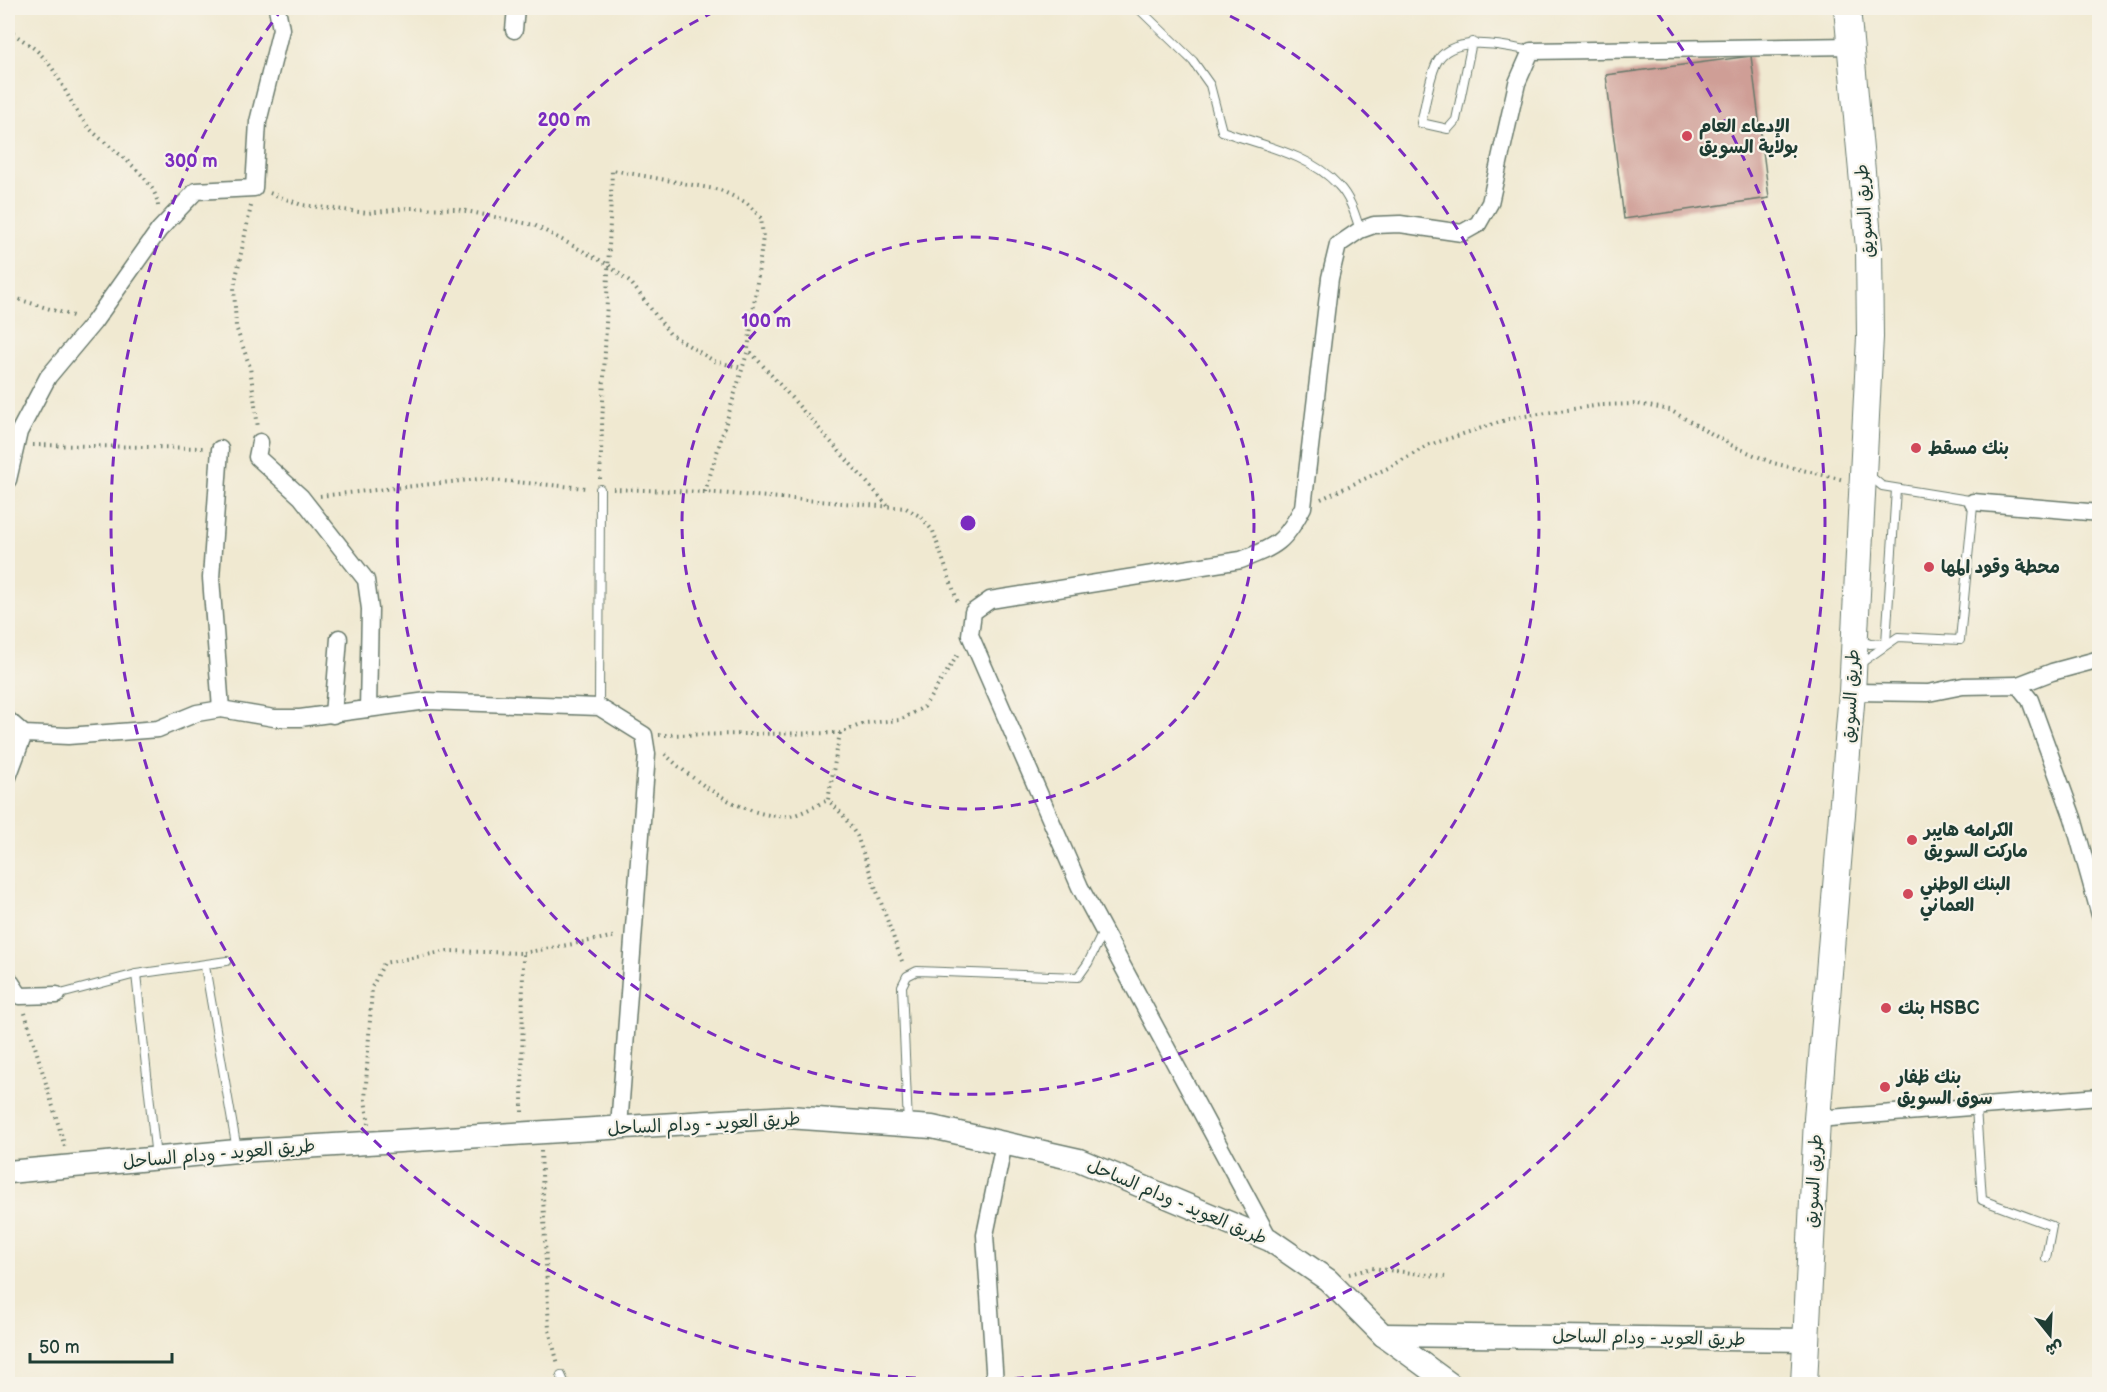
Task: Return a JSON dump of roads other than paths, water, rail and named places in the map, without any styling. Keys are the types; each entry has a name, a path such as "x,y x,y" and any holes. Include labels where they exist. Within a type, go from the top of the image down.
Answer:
{"main road":[{"name":"طريق السويق","path":"1804,1384 1817,1119 1867,484 1869,248 1848,8"},
{"name":"طريق العويد - ودام الساحل","path":"8,1172 237,1151 788,1117 932,1127 1079,1160 1269,1240 1328,1280 1383,1335 1450,1384"},
{"name":"طريق العويد - ودام الساحل","path":"1383,1335 1807,1340"}],"street":[{"path":"8,480 19,432 48,377 94,322 159,230 196,191 254,188 258,122 281,28 277,8"},
{"path":"514,30 516,8"},
{"path":"1269,1240 1080,887 970,635 973,612 990,600 1241,560 1266,550 1289,533 1303,507 1330,278 1338,245 1360,230 1374,225 1400,224 1462,233 1478,224 1490,203 1517,83 1531,51 1852,45"},
{"path":"260,442 257,457 301,497 366,580 370,609 368,709"},
{"path":"220,448 211,578 221,710"},
{"path":"1973,502 2100,513"},
{"path":"333,715 339,638"},
{"path":"1852,680 1928,693 1963,686 2018,685 2052,672 2100,659"},
{"path":"2018,685 2030,700 2073,819 2100,915"},
{"path":"16,734 68,736 136,732 158,729 197,713 221,710 274,718 333,715 427,701 600,707 644,735 647,754 619,1127"},
{"path":"8,720 16,734 8,777"},
{"path":"8,978 20,996 57,995"},
{"path":"1817,1119 2100,1097"},
{"path":"995,1384 985,1235 1004,1143"}],"lane":[{"path":"1138,8 1193,61 1210,85 1222,131 1303,159 1338,184 1352,206 1360,230"},
{"path":"1472,42 1456,120 1448,129 1421,123 1436,62 1449,52 1472,42 1486,42 1531,51"},
{"path":"1854,637 1870,644 1886,643 1906,636 1960,640 1973,502 1867,484"},
{"path":"600,489 600,707"},
{"path":"1852,680 1886,643 1896,489"},
{"path":"908,1125 902,986 907,976 917,971 1078,977 1088,963 1104,930"},
{"path":"57,995 136,974 205,966 227,961"},
{"path":"205,966 237,1151"},
{"path":"136,974 156,1159"},
{"path":"1976,1107 1982,1200 2052,1226 2046,1258"},
{"path":"561,1375 565,1384"}],"place":[{"name":"الإدعاء العام بولاية السويق","path":"1687,136"},
{"name":"بنك مسقط","path":"1916,448"},
{"name":"محطة وقود المها","path":"1929,567"},
{"name":"الكرامه هايبر ماركت السويق","path":"1912,840"},
{"name":"البنك الوطني العماني","path":"1908,894"},
{"name":"بنك HSBC","path":"1886,1008"},
{"name":"بنك ظفار سوق السويق","path":"1885,1087"}]}
